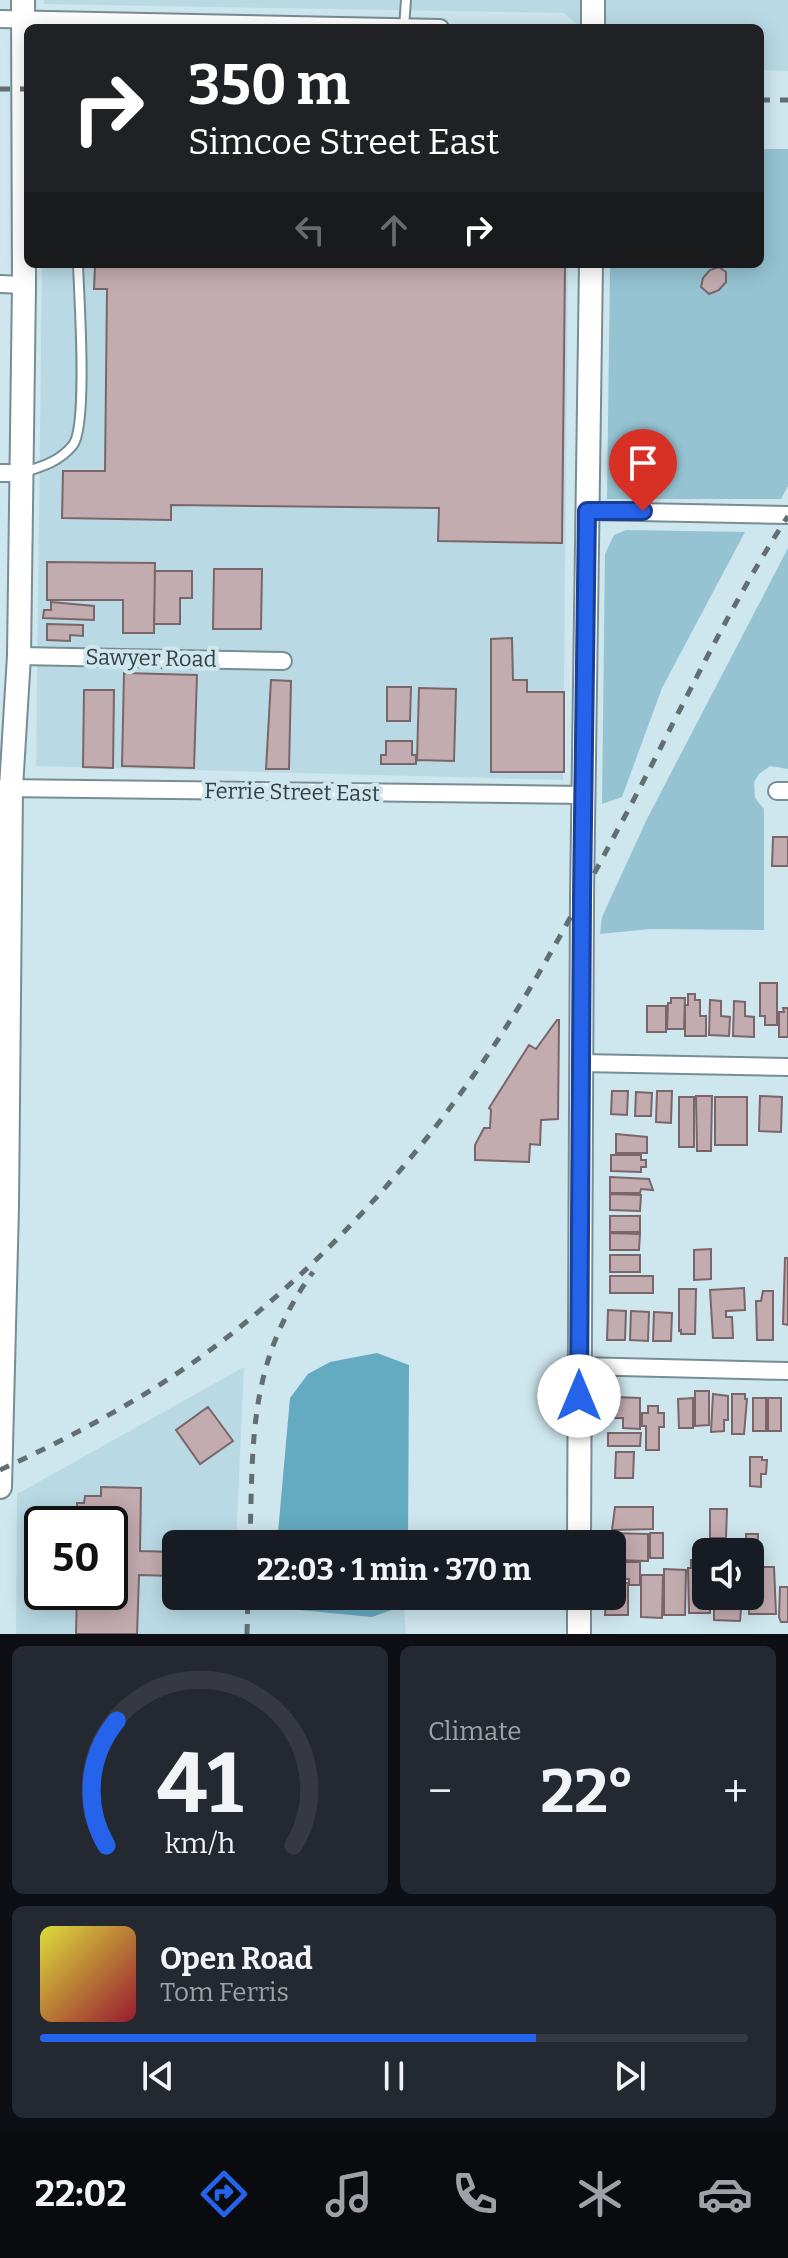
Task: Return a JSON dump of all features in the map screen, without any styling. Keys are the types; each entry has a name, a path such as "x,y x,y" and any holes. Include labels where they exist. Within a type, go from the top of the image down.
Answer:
{"main road":[{"path":"593,0 593,24"},
{"path":"15,13 24,172"},
{"path":"0,1487 6,788 19,656 10,473 25,268"},
{"path":"579,1530 581,1063 591,268"},
{"path":"579,1610 579,1634"}],"street":[{"path":"15,13 321,24"},
{"path":"0,284 24,285"},
{"path":"587,511 788,515"},
{"name":"Sawyer Road","path":"19,656 283,661"},
{"name":"Ferrie Street East","path":"6,788 585,795"},
{"path":"581,1063 788,1067"},
{"path":"579,1366 788,1371"}],"lane":[{"path":"404,24 406,0"},
{"path":"10,473 53,463 75,443 82,395 78,268"}],"shaded area":[{"path":"44,0 788,0 788,71 764,70 764,24 576,24 564,13 44,4"},
{"path":"764,149 788,149 788,486 781,499 607,499 610,268 764,268"},
{"path":"42,268 568,268 563,780 36,766"},
{"path":"626,530 745,532 662,688 622,797 602,804 605,554 614,535"},
{"path":"788,548 788,769 770,766 754,782 755,798 764,809 764,930 650,929 600,934 602,917 647,819"},
{"path":"377,1353 409,1365 408,1530 278,1530 290,1398 308,1374 330,1362"},
{"path":"244,1367 237,1530 162,1530 162,1610 404,1610 406,1634 16,1634 17,1494"},
{"path":"300,1610 392,1610 372,1617"}],"building":[{"path":"95,268 565,268 562,543 438,541 439,508 171,505 171,520 62,518 63,471 105,471 107,289 94,289"},
{"path":"720,268 726,272 726,282 719,290 709,294 701,287 703,278 710,270"},
{"path":"47,562 155,563 154,633 123,633 123,600 47,600"},
{"path":"214,569 262,569 261,629 213,629"},
{"path":"155,571 192,571 192,598 180,598 180,624 154,624"},
{"path":"51,602 94,606 94,620 43,618 44,610 51,610"},
{"path":"47,624 83,625 83,636 70,635 70,641 47,640"},
{"path":"512,638 513,680 527,680 527,692 564,692 564,772 491,772 491,639"},
{"path":"124,673 197,675 194,768 122,766"},
{"path":"271,680 291,681 289,769 266,769"},
{"path":"387,687 411,687 410,721 387,721"},
{"path":"419,688 456,689 454,761 417,760"},
{"path":"84,690 114,690 113,768 83,767"},
{"path":"386,741 412,741 416,764 381,764 381,755 386,755"},
{"path":"773,837 788,837 788,866 772,866"},
{"path":"760,983 777,983 777,1025 765,1025 765,1016 760,1016"},
{"path":"688,994 695,994 695,1000 700,1000 700,1016 706,1016 706,1036 685,1036"},
{"path":"671,998 685,998 684,1029 667,1029"},
{"path":"710,1000 721,1001 721,1016 730,1017 729,1036 709,1035"},
{"path":"734,1001 745,1002 745,1016 754,1017 754,1037 733,1036"},
{"path":"647,1006 666,1006 666,1032 647,1032"},
{"path":"783,1008 788,1008 788,1037 779,1037 779,1012 784,1012"},
{"path":"557,1020 558,1119 541,1120 540,1145 530,1144 529,1162 475,1160 475,1145 484,1128 490,1128 489,1108 529,1045 536,1049"},
{"path":"612,1091 628,1091 627,1115 611,1114"},
{"path":"657,1091 672,1091 671,1123 656,1122"},
{"path":"636,1092 652,1093 651,1116 635,1116"},
{"path":"696,1096 712,1096 711,1151 697,1151"},
{"path":"760,1096 782,1097 781,1132 759,1131"},
{"path":"679,1097 694,1097 694,1147 679,1147"},
{"path":"715,1097 747,1097 747,1145 715,1145"},
{"path":"616,1134 647,1137 647,1153 616,1153"},
{"path":"611,1155 641,1155 641,1160 646,1160 646,1167 641,1167 641,1172 611,1171"},
{"path":"610,1177 649,1179 653,1190 610,1193"},
{"path":"610,1194 641,1195 640,1211 610,1210"},
{"path":"610,1216 640,1216 640,1232 610,1232"},
{"path":"610,1233 640,1234 639,1250 610,1250"},
{"path":"711,1249 711,1279 694,1280 694,1250"},
{"path":"610,1255 640,1255 640,1272 610,1272"},
{"path":"785,1258 788,1258 788,1325 783,1324"},
{"path":"610,1276 653,1276 653,1293 610,1293"},
{"path":"744,1288 745,1310 726,1311 726,1317 732,1317 733,1338 713,1338 710,1290"},
{"path":"679,1289 696,1289 695,1334 681,1334 679,1331"},
{"path":"763,1291 773,1291 773,1340 757,1340 756,1301 761,1301"},
{"path":"608,1310 626,1311 625,1340 607,1340"},
{"path":"631,1311 649,1312 648,1341 630,1340"},
{"path":"654,1312 672,1313 671,1341 653,1341"},
{"path":"695,1391 709,1391 709,1425 695,1426"},
{"path":"713,1394 728,1396 728,1420 724,1420 724,1431 711,1432"},
{"path":"732,1394 745,1394 747,1399 744,1434 732,1434"},
{"path":"613,1397 640,1398 640,1429 623,1428 623,1418 613,1418"},
{"path":"693,1398 693,1428 679,1428 678,1399"},
{"path":"753,1398 766,1398 766,1431 753,1431"},
{"path":"768,1398 781,1398 781,1431 768,1431"},
{"path":"648,1406 658,1406 658,1413 664,1413 664,1427 659,1427 659,1450 646,1450 646,1426 642,1426 642,1413 648,1413"},
{"path":"208,1407 233,1441 200,1464 176,1430"},
{"path":"608,1433 641,1433 640,1446 608,1446"},
{"path":"616,1452 634,1452 633,1478 615,1478"},
{"path":"750,1457 767,1460 766,1474 761,1474 761,1487 750,1486"},
{"path":"101,1487 141,1488 140,1551 162,1552 162,1576 139,1575 137,1634 76,1634 77,1610 128,1610 128,1506 77,1506 77,1503 84,1503 85,1496 101,1496"},
{"path":"615,1507 653,1507 653,1529 612,1530"},
{"path":"710,1509 727,1509 726,1538 710,1538"},
{"path":"626,1533 648,1534 648,1561 626,1560"},
{"path":"650,1533 663,1533 663,1558 650,1558"},
{"path":"746,1534 758,1534 758,1538 746,1538"},
{"path":"692,1560 692,1610 710,1610 710,1613 689,1613 688,1568 691,1568"},
{"path":"626,1562 640,1562 640,1585 629,1585 629,1579 626,1579"},
{"path":"764,1567 774,1567 776,1614 749,1614 749,1610 764,1610"},
{"path":"664,1569 686,1570 685,1615 664,1615"},
{"path":"641,1575 663,1575 662,1618 641,1617"},
{"path":"628,1583 628,1615 605,1615 605,1610 626,1610"},
{"path":"780,1587 788,1587 788,1622 781,1622 779,1617"},
{"path":"714,1610 741,1610 740,1621 714,1620"}],"railway":[{"path":"0,89 24,89"},
{"path":"764,100 788,100"},
{"path":"0,1470 63,1440 184,1369 273,1300 335,1241 394,1178 448,1111 534,982 723,628 788,516"},
{"path":"250,1530 254,1436 265,1370 292,1305 313,1272"},
{"path":"247,1634 248,1610"}],"route":[{"path":"579,1396 587,511 643,511"}]}
